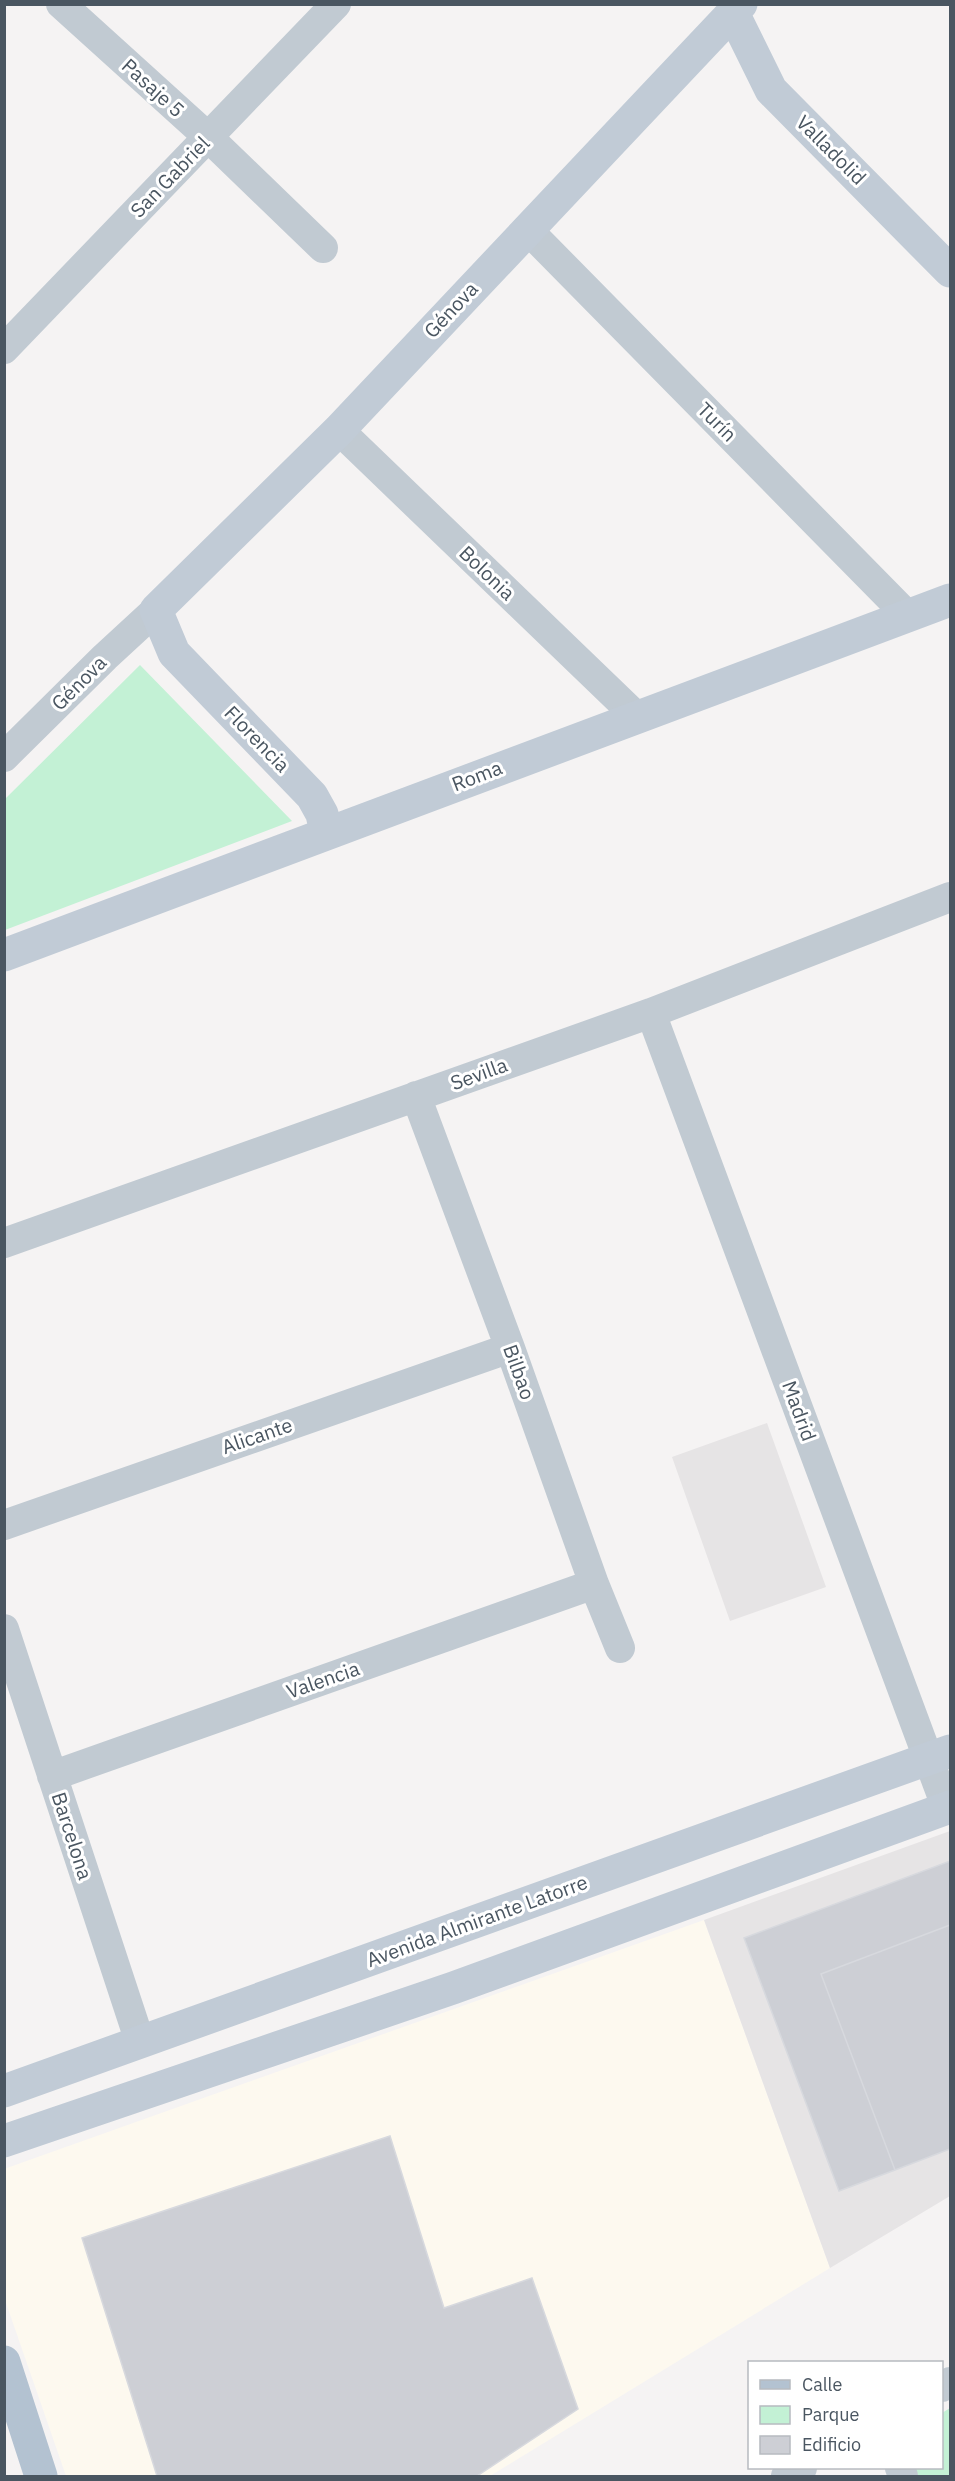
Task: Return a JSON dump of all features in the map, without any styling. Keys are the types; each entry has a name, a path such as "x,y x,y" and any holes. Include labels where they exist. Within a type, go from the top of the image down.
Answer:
{"main road":[{"path":"4,2362 41,2476"}],"street":[{"name":"Pasaje 5","path":"61,4 208,137 322,248"},
{"name":"San Gabriel","path":"4,349 336,4"},
{"name":"Génova","path":"4,757 339,430 737,9"},
{"name":"Valladolid","path":"737,9 771,90 951,272"},
{"name":"Turín","path":"528,229 907,615"},
{"name":"Bolonia","path":"339,430 636,716"},
{"name":"Roma","path":"4,955 636,716 951,600"},
{"name":"Florencia","path":"156,610 174,653 312,796 322,814 326,833"},
{"name":"Sevilla","path":"4,1243 651,1013 951,897"},
{"name":"Madrid","path":"651,1013 939,1755 949,1808"},
{"name":"Bilbao","path":"416,1096 510,1348 594,1584 620,1648"},
{"name":"Alicante","path":"4,1524 510,1348"},
{"name":"Valencia","path":"52,1776 594,1584"},
{"name":"Barcelona","path":"4,1629 140,2042"},
{"name":"Avenida Almirante Latorre","path":"4,2091 939,1755"},
{"path":"4,2142 453,1988 949,1808"},
{"path":"786,2476 800,2469"}],"shaded area":[{"path":"767,1423 826,1587 730,1621 672,1457"},
{"path":"950,1831 950,2196 830,2268 704,1920"},
{"path":"704,1920 830,2268 490,2476 66,2476 5,2300 4,2169"}],"green space":[{"path":"140,665 292,821 5,930 5,799"},
{"path":"950,2408 950,2476 918,2476 915,2469 943,2469 943,2412"}],"building":[{"path":"950,1861 950,1925 821,1974 895,2170 839,2191 744,1938"},
{"path":"950,1925 950,2149 895,2170 821,1974"},
{"path":"390,2136 444,2308 532,2278 578,2409 477,2476 157,2476 82,2238"}]}
